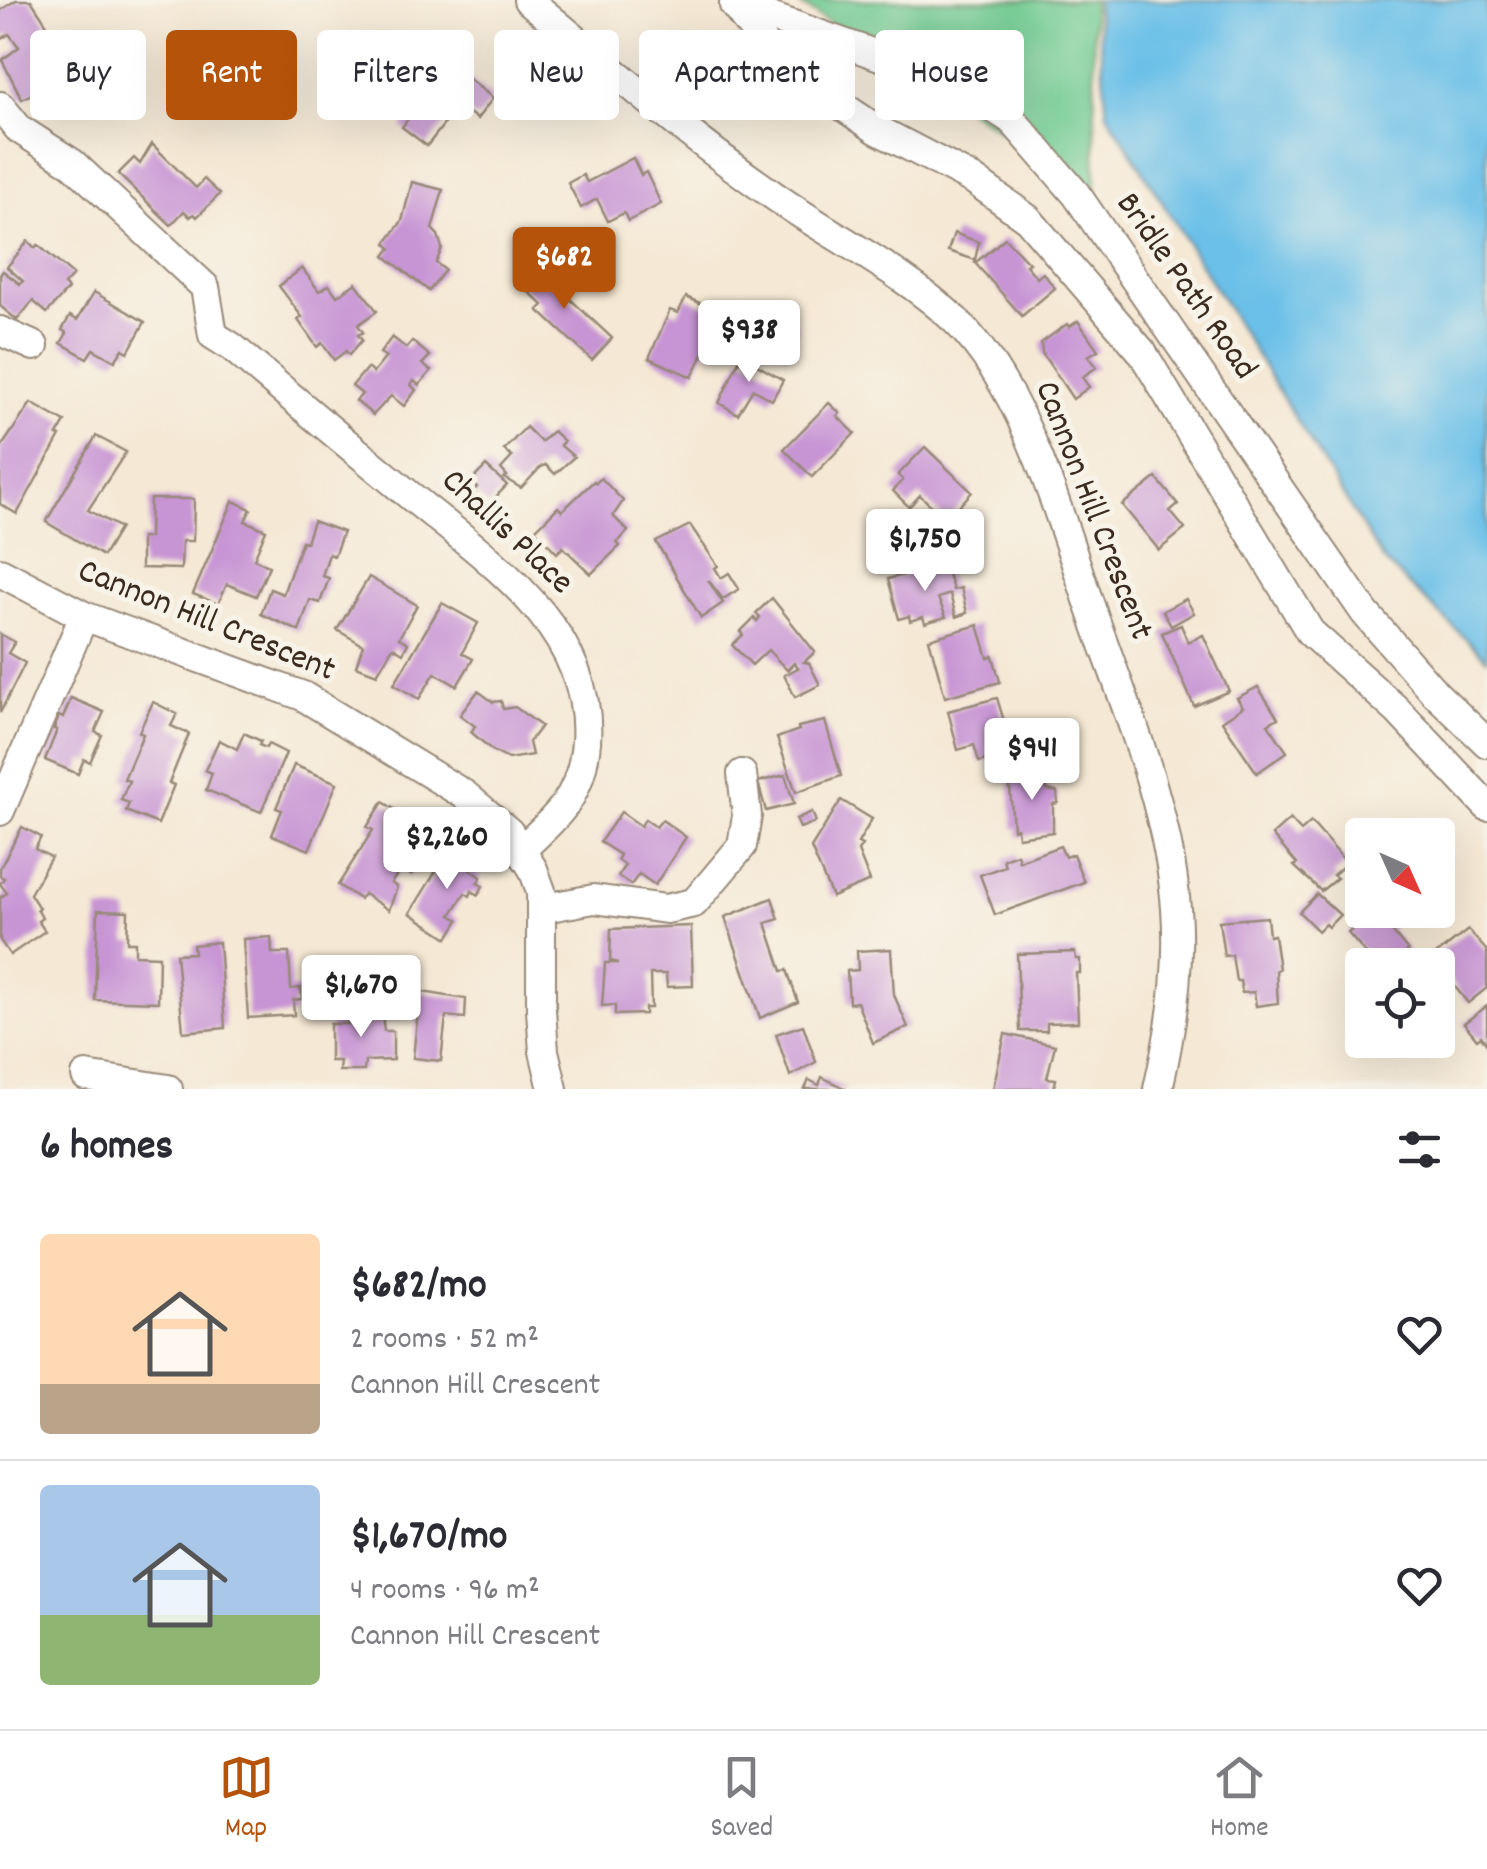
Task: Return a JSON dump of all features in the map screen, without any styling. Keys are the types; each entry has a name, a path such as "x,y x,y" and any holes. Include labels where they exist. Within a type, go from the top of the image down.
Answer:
{"street":[{"name":"Cannon Hill Crescent","path":"528,0 750,180 926,296 973,340 1000,377 1048,488 1138,745 1166,838 1179,944 1174,1007 1158,1089"},
{"name":"Bridle Path Road","path":"730,2 953,82 1012,120 1076,194 1365,613 1435,692 1487,743"},
{"path":"730,2 778,62 876,130 974,180 1028,220 1142,352 1310,632 1397,710 1487,806"},
{"name":"Challis Place","path":"0,106 18,129 72,163 206,287 213,335 488,562 547,618 580,678 587,725 584,758 580,778 566,804 522,850"},
{"path":"0,331 34,346"},
{"name":"Cannon Hill Crescent","path":"0,572 84,616 304,696 464,795 509,832 541,891 544,908 544,1051 553,1089"},
{"path":"0,811 84,616"},
{"path":"544,908 594,899 666,909 694,903 742,846 747,816 742,774"},
{"path":"86,1076 168,1089"}],"green space":[{"path":"793,0 1093,0 1096,190 984,120 1024,120 1024,30 875,30 875,51 855,39 855,30 841,30"}],"water":[{"path":"1096,0 1487,0 1487,659 1383,560 1107,113"}],"building":[{"path":"16,0 31,0 50,30 30,30 30,95 22,99 2,60 19,47 9,34 0,40 0,11"},
{"path":"474,83 493,98 477,119 474,117"},
{"path":"407,120 447,120 427,146 402,127"},
{"path":"152,144 196,188 204,179 220,194 197,217 184,211 171,225 118,174 134,158 140,164"},
{"path":"633,158 641,175 646,172 661,204 628,221 624,213 608,221 597,199 581,208 568,183 583,175 587,182"},
{"path":"412,182 443,190 432,229 442,248 436,263 445,270 429,291 385,256 391,248 386,243 402,221"},
{"path":"954,233 979,242 975,260 948,251"},
{"path":"1005,238 1029,263 1026,265 1037,278 1043,273 1055,288 1022,316 975,263"},
{"path":"28,241 73,275 64,285 68,289 47,313 33,301 17,320 0,306 0,275 3,271 20,284 23,281 7,267"},
{"path":"535,261 612,338 592,360 538,310 543,305 517,281"},
{"path":"302,268 319,291 329,285 337,296 356,283 377,311 358,325 363,332 358,335 362,340 349,355 346,351 334,360 322,343 317,347 298,320 302,317 279,286"},
{"path":"94,292 145,322 128,352 123,349 115,361 93,349 87,358 61,343 67,333 62,330 70,316 77,320"},
{"path":"686,297 723,313 692,377 649,358 670,310 678,313"},
{"path":"768,319 797,325 791,354 753,347 756,331 766,333"},
{"path":"1078,321 1098,350 1088,356 1097,367 1082,377 1089,387 1073,399 1042,353 1041,343 1067,324 1069,327"},
{"path":"392,337 406,348 412,341 430,356 422,364 431,371 419,385 414,381 411,385 416,390 404,406 391,396 373,415 356,401 362,394 352,386 367,368 373,373 386,357 380,353"},
{"path":"741,356 783,380 772,400 753,389 738,414 719,403"},
{"path":"31,403 65,422 17,514 0,504 0,449"},
{"path":"829,403 855,433 812,477 784,449"},
{"path":"526,427 541,442 553,431 564,441 560,445 574,457 555,474 546,465 541,467 521,488 504,478 507,476 501,469 512,457 504,450"},
{"path":"96,436 126,452 88,510 120,528 103,556 46,522"},
{"path":"925,447 972,492 946,520 920,495 909,507 893,491 903,480 898,475"},
{"path":"486,466 507,485 488,505 473,492 477,487 471,481"},
{"path":"601,478 623,501 613,516 628,531 617,543 620,546 591,574 563,547 557,553 535,530 558,507 562,511"},
{"path":"1156,478 1178,504 1170,511 1185,529 1159,550 1122,505"},
{"path":"150,499 194,499 193,541 182,541 181,569 141,568 141,538 149,538"},
{"path":"233,501 251,509 245,521 266,530 254,559 269,566 256,596 227,584 218,604 193,594"},
{"path":"313,521 343,532 334,556 329,554 322,576 329,578 320,603 310,600 299,631 261,614 270,589 283,594"},
{"path":"690,525 718,566 715,568 721,578 729,573 739,589 723,599 708,580 723,603 701,618 656,542"},
{"path":"945,564 953,590 961,588 967,613 956,617 950,594 938,598 946,617 925,623 923,617 899,619 888,579"},
{"path":"369,577 417,605 399,638 408,643 403,653 393,647 377,674 356,666 363,645 337,630"},
{"path":"772,598 815,652 804,662 809,663 820,685 795,697 784,675 798,668 794,663 787,670 768,650 752,665 732,645 754,618 757,621 760,617 756,613"},
{"path":"1186,599 1194,613 1171,626 1163,611"},
{"path":"442,603 478,623 462,653 473,659 457,686 435,673 419,699 394,684"},
{"path":"978,625 1000,682 945,697 929,639"},
{"path":"1181,625 1188,642 1203,635 1229,691 1194,706 1162,633"},
{"path":"0,634 15,642 8,653 25,663 0,713"},
{"path":"1258,687 1278,718 1268,724 1287,752 1257,773 1222,721 1243,707 1237,698"},
{"path":"478,691 493,702 501,701 503,709 515,707 541,726 529,742 532,755 508,759 471,732 475,726 460,715"},
{"path":"71,698 104,712 95,732 102,735 90,762 84,759 78,774 45,760 59,716 63,718"},
{"path":"997,698 1004,721 995,723 1001,756 979,762 974,745 958,750 948,711"},
{"path":"153,702 177,714 171,726 189,734 158,824 126,811 129,803 121,800 129,781 124,779 143,734 139,732"},
{"path":"825,721 841,776 796,792 777,738 799,730 798,727"},
{"path":"244,733 261,741 259,745 266,748 268,744 286,753 261,812 206,790 212,773 205,770 219,740 237,749"},
{"path":"294,765 337,783 309,850 272,835 282,810 276,808"},
{"path":"1044,769 1047,790 1057,792 1053,832 1018,837 1017,828 1013,829 1009,773"},
{"path":"785,775 794,804 766,811 758,782"},
{"path":"841,800 872,819 858,843 862,845 858,851 870,881 832,897 811,848"},
{"path":"383,802 414,821 400,842 424,854 411,875 401,869 391,883 397,887 389,910 364,894 360,899 338,885 373,830 367,827"},
{"path":"621,812 641,826 645,819 656,827 662,820 686,837 655,885 639,874 631,885 618,876 625,865 617,860 620,855 600,842"},
{"path":"812,812 816,822 800,828 796,819"},
{"path":"1290,819 1301,831 1311,822 1345,865 1333,875 1337,878 1321,891 1294,866 1297,864 1272,835"},
{"path":"22,827 41,837 35,849 51,857 30,894 39,908 42,918 38,921 45,931 10,955 0,940 0,898 7,893 0,884 4,878 0,868"},
{"path":"459,843 473,852 464,866 481,877 477,883 483,886 478,895 472,891 470,896 465,893 451,915 459,920 448,938 410,913 446,855 450,858"},
{"path":"1060,846 1065,857 1073,854 1084,882 995,915 980,875 1005,866 1003,859 1017,854 1019,861"},
{"path":"1317,894 1340,915 1318,931 1299,912"},
{"path":"772,898 779,919 766,923 782,971 787,970 798,1002 760,1018 725,917"},
{"path":"98,910 128,911 127,942 135,942 135,955 159,956 158,1002 95,1000"},
{"path":"1267,917 1279,969 1278,1003 1256,1006 1254,992 1242,993 1240,981 1236,981 1232,955 1224,956 1219,921"},
{"path":"691,926 693,986 667,987 666,974 650,974 651,1008 645,1008 645,1014 615,1015 615,1005 602,1006 605,963 618,963 610,961 611,929"},
{"path":"1354,928 1391,928 1406,948 1361,948 1348,933"},
{"path":"1468,930 1487,951 1487,988 1468,1003 1455,987 1455,948 1445,948"},
{"path":"271,937 272,953 289,953 291,989 301,988 302,999 293,1000 294,1015 248,1018 243,939"},
{"path":"219,942 225,1028 183,1032 176,954 194,953 193,945"},
{"path":"891,949 894,995 908,1027 873,1043 857,1002 849,1003 847,971 858,970 857,951"},
{"path":"1075,952 1076,959 1080,959 1080,973 1076,973 1078,1022 1047,1023 1047,1031 1020,1031 1017,954"},
{"path":"404,989 466,999 465,1018 446,1016 441,1061 413,1058 418,1011 402,1009"},
{"path":"1487,1006 1487,1045 1464,1023"},
{"path":"347,1007 381,1007 384,1031 393,1031 393,1060 365,1061 364,1071 339,1071 340,1061 330,1061 330,1024 348,1024"},
{"path":"803,1025 816,1062 790,1076 776,1034"},
{"path":"1005,1034 1055,1045 1047,1078 1056,1079 1054,1089 993,1089"},
{"path":"822,1077 846,1089 805,1089 809,1080 819,1085"}]}
